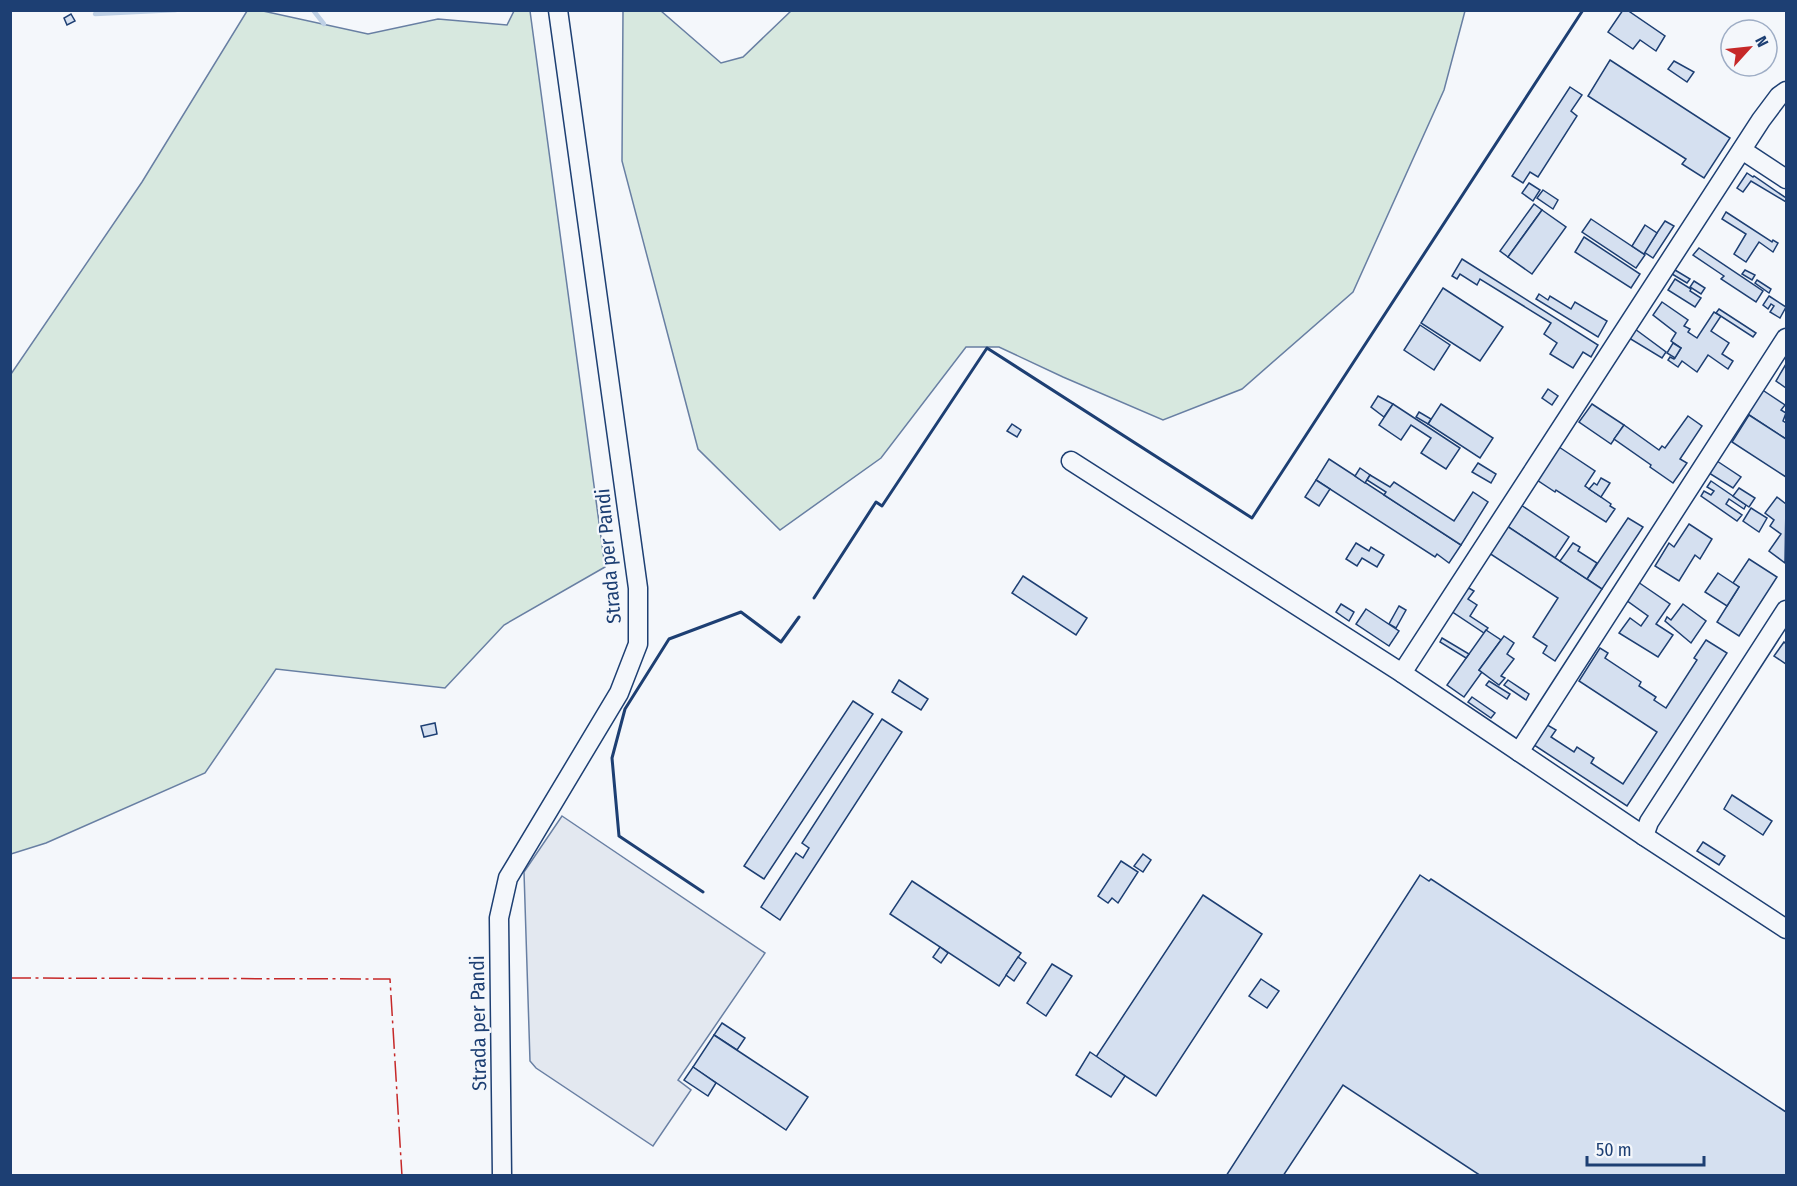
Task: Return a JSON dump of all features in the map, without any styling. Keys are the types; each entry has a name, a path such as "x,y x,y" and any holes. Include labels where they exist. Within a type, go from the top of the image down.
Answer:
{"street":[{"name":"Strada per Pandi","path":"502,1176 500,918 508,878 619,693 638,644 638,588 558,10"},
{"path":"1402,673 1742,150 1779,96 1786,91"},
{"path":"1742,150 1786,179"},
{"path":"1519,752 1786,338"},
{"path":"1071,461 1402,673 1786,929"},
{"path":"1644,836 1649,822 1786,610"}],"shaded area":[{"path":"247,11 263,11 368,34 438,19 507,25 514,11 530,11 605,567 504,625 445,688 276,669 205,773 46,843 11,854 11,374 142,182"},
{"path":"623,11 661,11 721,63 743,57 791,11 1465,11 1444,90 1353,292 1242,389 1163,420 999,347 966,347 881,458 780,530 698,449 622,161"},
{"path":"562,816 765,953 678,1080 691,1090 653,1146 536,1068 530,1061 524,872"}],"building":[{"path":"1623,10 1627,10 1665,36 1656,51 1640,40 1633,49 1608,32"},
{"path":"71,14 75,21 67,25 64,18"},
{"path":"1610,60 1730,138 1704,178 1682,164 1686,159 1588,96"},
{"path":"1674,61 1694,72 1687,82 1668,69"},
{"path":"1570,87 1582,95 1571,111 1577,116 1538,177 1530,172 1523,183 1512,176"},
{"path":"1747,173 1786,198 1786,202 1751,181 1743,192 1737,188"},
{"path":"1529,183 1540,190 1533,201 1522,193"},
{"path":"1543,190 1558,200 1553,209 1537,198"},
{"path":"1534,204 1542,210 1508,257 1500,251"},
{"path":"1542,210 1566,227 1532,274 1508,257"},
{"path":"1726,212 1772,242 1773,240 1778,243 1773,252 1759,242 1746,262 1734,254 1746,234 1722,219"},
{"path":"1591,219 1645,255 1636,268 1582,232"},
{"path":"1665,221 1674,226 1653,258 1644,252"},
{"path":"1645,225 1657,233 1644,254 1632,246"},
{"path":"1584,237 1640,274 1631,288 1575,252"},
{"path":"1699,248 1763,291 1756,302 1721,279 1724,276 1693,255"},
{"path":"1462,259 1598,345 1591,357 1583,352 1573,368 1550,354 1557,343 1544,334 1551,323 1480,279 1477,285 1460,274 1457,279 1452,276"},
{"path":"1675,270 1690,279 1687,283 1672,274"},
{"path":"1745,270 1755,275 1752,280 1742,274"},
{"path":"1675,279 1701,298 1695,307 1668,290"},
{"path":"1757,280 1771,289 1769,293 1755,283"},
{"path":"1694,281 1705,288 1701,294 1690,287"},
{"path":"1443,288 1503,327 1480,361 1421,323"},
{"path":"1539,294 1548,300 1550,296 1571,309 1575,302 1607,321 1598,337 1536,299"},
{"path":"1769,296 1786,307 1780,318 1770,312 1774,306 1771,304 1768,309 1763,305"},
{"path":"1662,302 1688,320 1684,326 1690,329 1688,332 1697,338 1714,312 1721,316 1711,331 1729,343 1722,354 1733,361 1728,369 1708,355 1697,372 1682,361 1678,367 1668,360 1670,357 1674,359 1681,348 1671,341 1676,333 1653,315"},
{"path":"1719,309 1756,333 1753,337 1716,313"},
{"path":"1420,325 1450,345 1434,370 1404,350"},
{"path":"1635,329 1666,352 1662,358 1629,338"},
{"path":"1673,343 1681,348 1675,358 1667,353"},
{"path":"1786,364 1786,388 1776,381"},
{"path":"1548,389 1558,396 1552,405 1542,398"},
{"path":"1761,389 1785,405 1781,410 1786,413 1783,421 1786,423 1786,439 1746,413"},
{"path":"1378,396 1393,404 1384,417 1371,407"},
{"path":"1393,404 1460,448 1446,469 1421,453 1431,438 1411,425 1401,440 1379,425"},
{"path":"1441,404 1493,438 1480,458 1428,424"},
{"path":"1592,404 1624,425 1611,444 1579,422"},
{"path":"1419,412 1431,419 1428,424 1416,417"},
{"path":"1749,415 1786,439 1786,477 1732,442"},
{"path":"1688,416 1702,426 1680,459 1687,463 1673,483 1614,439 1624,425 1659,450 1662,446 1665,448"},
{"path":"1012,424 1021,430 1017,437 1007,431"},
{"path":"1559,447 1595,471 1585,486 1615,509 1606,522 1537,480"},
{"path":"1329,459 1461,545 1449,563 1437,554 1435,557 1316,480"},
{"path":"1717,461 1741,477 1733,488 1709,473"},
{"path":"1478,463 1496,474 1491,483 1472,472"},
{"path":"1360,468 1370,475 1365,483 1355,476"},
{"path":"1370,475 1390,487 1394,482 1454,521 1473,492 1488,502 1461,545 1384,495 1386,492 1367,480"},
{"path":"1601,478 1610,483 1601,497 1589,489 1594,483 1597,485"},
{"path":"1316,480 1330,489 1319,506 1305,497"},
{"path":"1711,481 1746,505 1744,509 1729,499 1726,504 1742,515 1737,521 1701,496 1704,491 1711,495 1714,491 1707,487"},
{"path":"1739,488 1755,498 1749,507 1733,496"},
{"path":"1777,497 1786,504 1785,563 1769,551 1781,534 1770,526 1774,520 1765,513"},
{"path":"1521,505 1569,537 1555,558 1507,526"},
{"path":"1751,508 1767,518 1759,532 1743,521"},
{"path":"1628,518 1643,527 1602,589 1587,579"},
{"path":"1689,524 1712,539 1700,559 1695,555 1679,581 1655,566 1669,543 1674,547"},
{"path":"1507,526 1602,589 1555,661 1543,653 1547,646 1533,637 1558,598 1489,553"},
{"path":"1356,543 1369,551 1371,547 1384,555 1377,567 1362,558 1357,566 1346,559"},
{"path":"1573,543 1580,547 1578,551 1597,563 1587,579 1560,561"},
{"path":"1749,559 1777,577 1739,636 1717,622 1739,587 1733,583"},
{"path":"1718,573 1739,587 1727,606 1705,592"},
{"path":"1023,576 1087,618 1076,635 1012,593"},
{"path":"1638,582 1670,604 1656,624 1673,635 1658,657 1619,633 1630,618 1641,626 1648,616 1626,600"},
{"path":"1467,587 1474,591 1468,599 1477,605 1470,616 1488,628 1484,633 1451,611"},
{"path":"1341,604 1354,612 1349,621 1336,612"},
{"path":"1683,604 1706,621 1691,643 1665,621 1667,617 1671,620"},
{"path":"1399,606 1406,610 1396,628 1389,624"},
{"path":"1366,609 1399,631 1389,646 1356,624"},
{"path":"1486,630 1501,640 1479,670 1482,672 1464,697 1447,685"},
{"path":"1504,636 1514,643 1507,654 1514,659 1501,676 1505,678 1499,685 1479,670"},
{"path":"1442,638 1469,654 1466,658 1440,642"},
{"path":"1706,640 1727,653 1627,806 1531,743 1544,723 1556,730 1551,737 1574,752 1577,747 1594,758 1591,763 1623,784 1657,732 1579,681 1600,648 1608,653 1605,658 1641,682 1639,686 1656,697 1654,700 1666,708 1697,660 1694,658"},
{"path":"1784,642 1786,644 1786,664 1774,656"},
{"path":"899,680 928,699 921,710 892,692"},
{"path":"1508,680 1529,694 1526,700 1504,685"},
{"path":"1489,681 1510,694 1507,699 1486,685"},
{"path":"1472,697 1495,713 1491,718 1468,702"},
{"path":"853,701 873,714 764,879 744,866"},
{"path":"882,719 902,732 780,920 761,907 796,853 803,858 809,848 802,843"},
{"path":"435,723 437,734 424,737 421,726"},
{"path":"1732,795 1772,821 1763,835 1724,809"},
{"path":"1703,842 1725,856 1719,865 1697,851"},
{"path":"1143,854 1151,860 1143,872 1134,866"},
{"path":"1121,861 1138,872 1118,903 1112,898 1108,903 1098,896"},
{"path":"1420,875 1429,881 1431,879 1786,1112 1786,1176 1481,1176 1343,1085 1283,1176 1226,1176"},
{"path":"912,881 1021,953 999,986 890,914"},
{"path":"1203,895 1262,934 1156,1096 1096,1057"},
{"path":"940,947 948,953 941,963 933,957"},
{"path":"1018,957 1026,963 1014,981 1006,975"},
{"path":"1052,964 1072,976 1046,1016 1027,1003"},
{"path":"1261,979 1279,991 1267,1008 1249,996"},
{"path":"722,1023 745,1038 737,1050 714,1035"},
{"path":"714,1035 808,1097 786,1130 693,1067"},
{"path":"1090,1052 1125,1076 1111,1097 1076,1075"},
{"path":"693,1067 716,1083 708,1096 684,1080"}],"waterway":[{"path":"95,14 176,10"},
{"path":"313,10 324,24"}],"wall":[{"path":"814,598 876,502 882,506 987,348 1252,518 1583,10"},
{"path":"703,892 619,836 612,758 625,709 669,639 741,612 781,642 799,617"}],"power":[{"path":"10,978 390,979 402,1176"}]}
